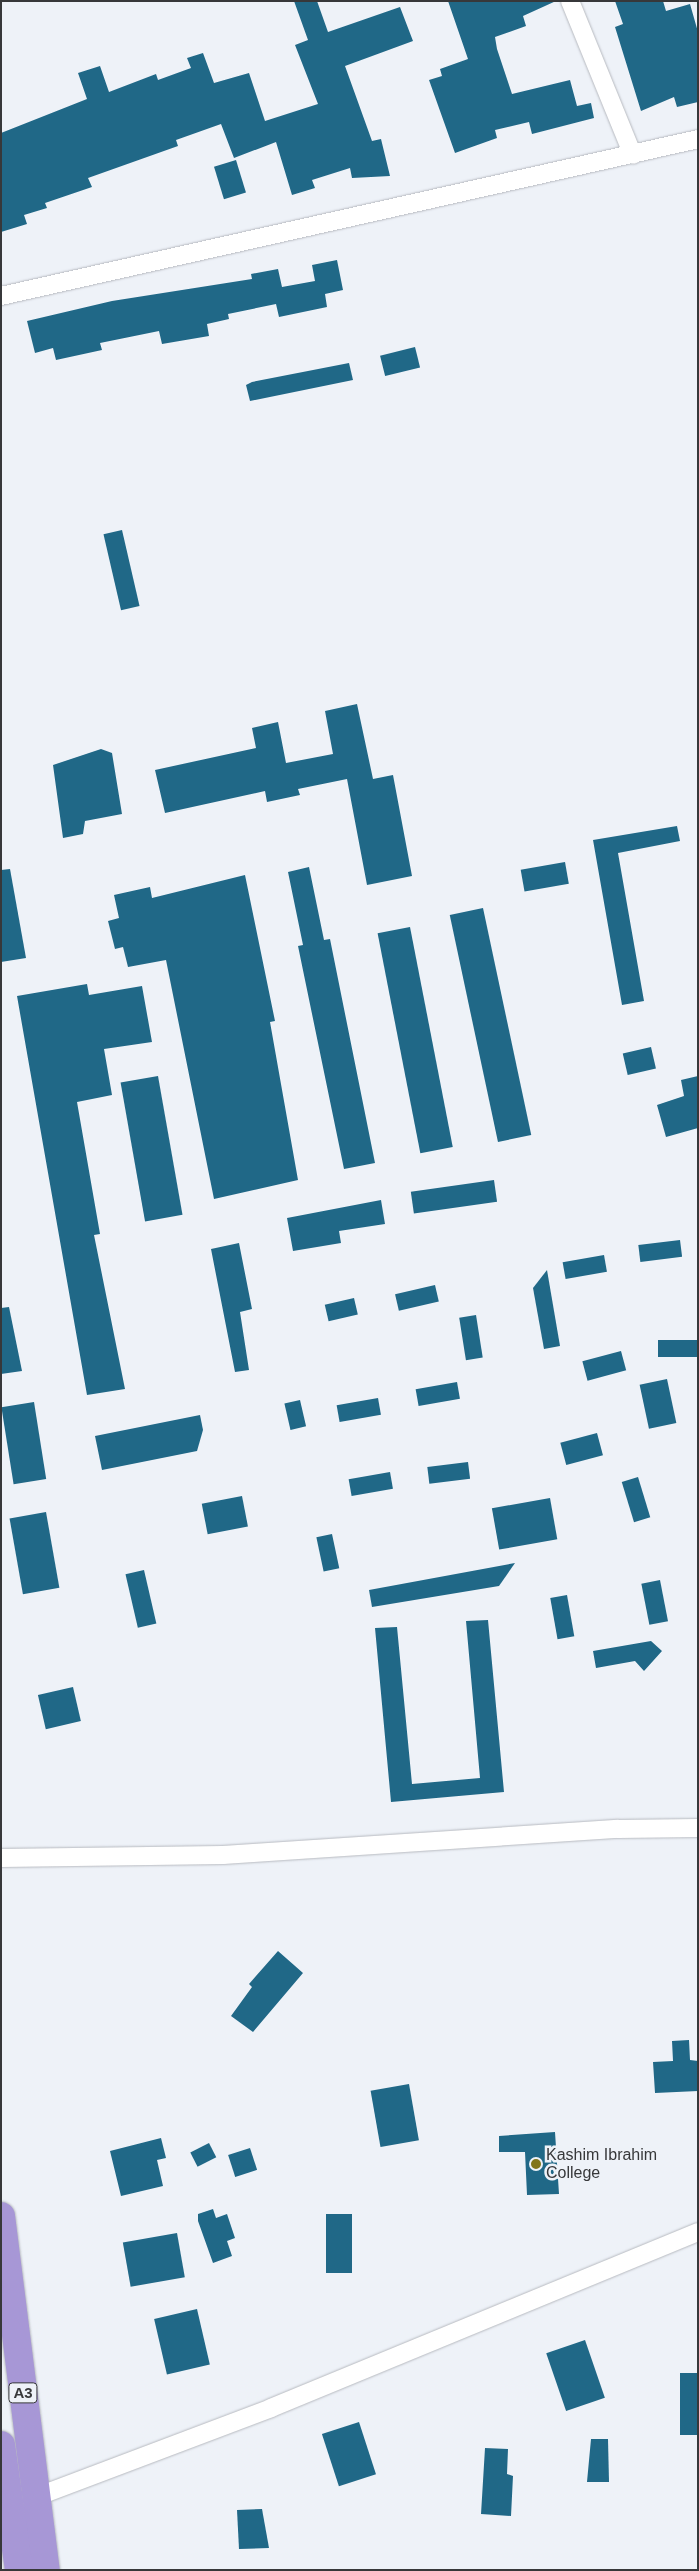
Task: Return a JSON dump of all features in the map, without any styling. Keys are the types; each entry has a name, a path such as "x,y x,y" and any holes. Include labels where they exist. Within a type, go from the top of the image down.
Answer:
{"highway":[{"name":"A3","path":"1,2216 46,2570"},
{"path":"1,2444 19,2570"}],"street":[{"path":"570,1 633,155"},
{"path":"1,296 698,139"},
{"path":"1,1858 223,1855 618,1829 698,1828"},
{"path":"36,2497 271,2408 698,2232"}],"building":[{"path":"294,1 317,1 328,32 400,7 413,41 345,66 372,141 381,139 390,176 352,178 350,168 312,180 315,188 292,195 276,142 234,158 221,124 176,140 178,146 88,178 92,187 45,203 47,208 24,215 27,224 1,232 1,133 87,99 78,73 100,66 109,92 156,74 158,80 191,68 187,58 203,53 214,83 249,73 265,121 318,104 295,45 308,40"},
{"path":"448,1 556,1 523,16 526,26 495,37 497,49 512,94 570,80 577,106 591,103 594,118 532,134 529,122 495,130 497,138 455,153 429,80 442,76 440,69 468,59"},
{"path":"615,1 663,1 666,11 690,4 698,32 698,102 677,107 674,97 641,111 615,27 623,24"},
{"path":"236,160 246,193 224,199 214,167"},
{"path":"337,260 343,290 325,294 327,307 279,317 276,304 228,314 229,319 207,324 209,336 162,344 159,331 100,343 102,350 56,360 53,348 35,353 27,321 112,301 252,279 251,274 278,269 282,287 315,281 312,265"},
{"path":"415,347 420,367 385,376 380,356"},
{"path":"349,363 353,380 250,401 246,385 252,382"},
{"path":"122,530 140,606 121,610 103,534"},
{"path":"357,704 373,779 393,775 412,876 367,885 347,779 298,789 300,795 267,802 265,791 165,813 155,770 256,748 252,728 278,722 286,763 333,754 325,711"},
{"path":"101,749 112,753 122,814 85,821 83,834 63,838 53,765"},
{"path":"677,826 680,841 618,853 644,1001 622,1005 593,840"},
{"path":"565,862 569,884 525,891 521,870"},
{"path":"309,867 324,940 330,939 375,1163 344,1169 298,946 303,945 288,872"},
{"path":"10,869 26,958 1,962 1,870"},
{"path":"245,875 275,1021 270,1022 298,1180 214,1199 166,960 128,967 123,947 115,949 108,921 119,918 114,895 150,887 152,898"},
{"path":"483,908 531,1135 498,1142 450,915"},
{"path":"410,927 453,1147 420,1153 378,933"},
{"path":"87,984 89,995 142,986 152,1042 104,1049 112,1095 77,1102 100,1234 94,1235 125,1389 87,1395 17,996"},
{"path":"651,1047 656,1068 628,1075 623,1054"},
{"path":"158,1076 182,1215 145,1221 121,1083"},
{"path":"698,1076 698,1128 666,1137 657,1105 684,1096 681,1080"},
{"path":"494,1180 497,1202 414,1213 411,1192"},
{"path":"381,1200 385,1224 339,1231 341,1243 293,1251 287,1218"},
{"path":"680,1240 682,1257 640,1262 638,1245"},
{"path":"239,1243 252,1309 240,1312 249,1370 235,1372 211,1249"},
{"path":"604,1255 607,1272 566,1279 563,1262"},
{"path":"547,1270 560,1346 544,1349 533,1288"},
{"path":"435,1285 439,1302 399,1311 395,1294"},
{"path":"354,1298 358,1315 329,1321 325,1305"},
{"path":"9,1307 22,1371 1,1374 1,1308"},
{"path":"476,1315 483,1357 466,1360 459,1318"},
{"path":"658,1340 698,1340 698,1357 658,1357"},
{"path":"621,1351 626,1370 588,1381 582,1361"},
{"path":"667,1379 676,1423 649,1429 640,1385"},
{"path":"457,1382 460,1399 419,1406 416,1389"},
{"path":"378,1398 381,1415 340,1422 337,1405"},
{"path":"300,1400 306,1426 290,1430 284,1404"},
{"path":"34,1402 46,1479 14,1484 1,1407"},
{"path":"200,1415 203,1430 197,1451 102,1470 95,1436"},
{"path":"597,1433 603,1455 566,1465 560,1443"},
{"path":"468,1462 470,1479 429,1484 427,1467"},
{"path":"390,1472 393,1489 352,1496 349,1479"},
{"path":"638,1477 650,1517 634,1522 622,1482"},
{"path":"242,1496 248,1526 208,1534 202,1504"},
{"path":"550,1498 557,1539 499,1550 492,1508"},
{"path":"46,1512 59,1588 23,1594 10,1518"},
{"path":"332,1534 339,1568 324,1572 316,1537"},
{"path":"515,1563 499,1586 372,1607 369,1590"},
{"path":"144,1570 156,1624 138,1628 125,1574"},
{"path":"660,1580 668,1621 649,1625 641,1584"},
{"path":"567,1595 574,1636 558,1639 550,1598"},
{"path":"488,1620 504,1792 391,1802 375,1628 397,1627 412,1784 480,1778 466,1621"},
{"path":"651,1641 662,1651 644,1671 635,1661 596,1668 593,1651"},
{"path":"73,1687 81,1721 46,1729 38,1695"},
{"path":"278,1951 303,1973 253,2032 231,2016 252,1987 249,1984"},
{"path":"689,2040 690,2060 698,2061 698,2091 655,2093 653,2062 673,2061 672,2041"},
{"path":"409,2084 419,2140 380,2147 371,2091"},
{"path":"555,2132 559,2194 527,2195 525,2152 499,2152 499,2136"},
{"path":"161,2138 166,2158 157,2160 163,2186 121,2196 110,2151"},
{"path":"209,2143 216,2157 198,2167 190,2153"},
{"path":"250,2148 257,2170 235,2177 228,2155"},
{"path":"213,2209 216,2218 227,2214 235,2238 227,2241 232,2256 213,2263 198,2221 198,2214"},
{"path":"326,2214 352,2214 352,2273 326,2273"},
{"path":"177,2233 185,2277 131,2287 123,2243"},
{"path":"197,2309 210,2365 167,2374 154,2319"},
{"path":"585,2340 605,2398 566,2411 546,2353"},
{"path":"680,2373 698,2373 698,2435 680,2435"},
{"path":"359,2422 376,2474 339,2486 322,2434"},
{"path":"591,2439 608,2439 609,2482 587,2482"},
{"path":"485,2448 508,2449 507,2474 513,2476 511,2516 481,2514"},
{"path":"262,2509 269,2548 239,2549 237,2510"}],"place":[{"name":"Kashim Ibrahim College","path":"536,2164"}]}
